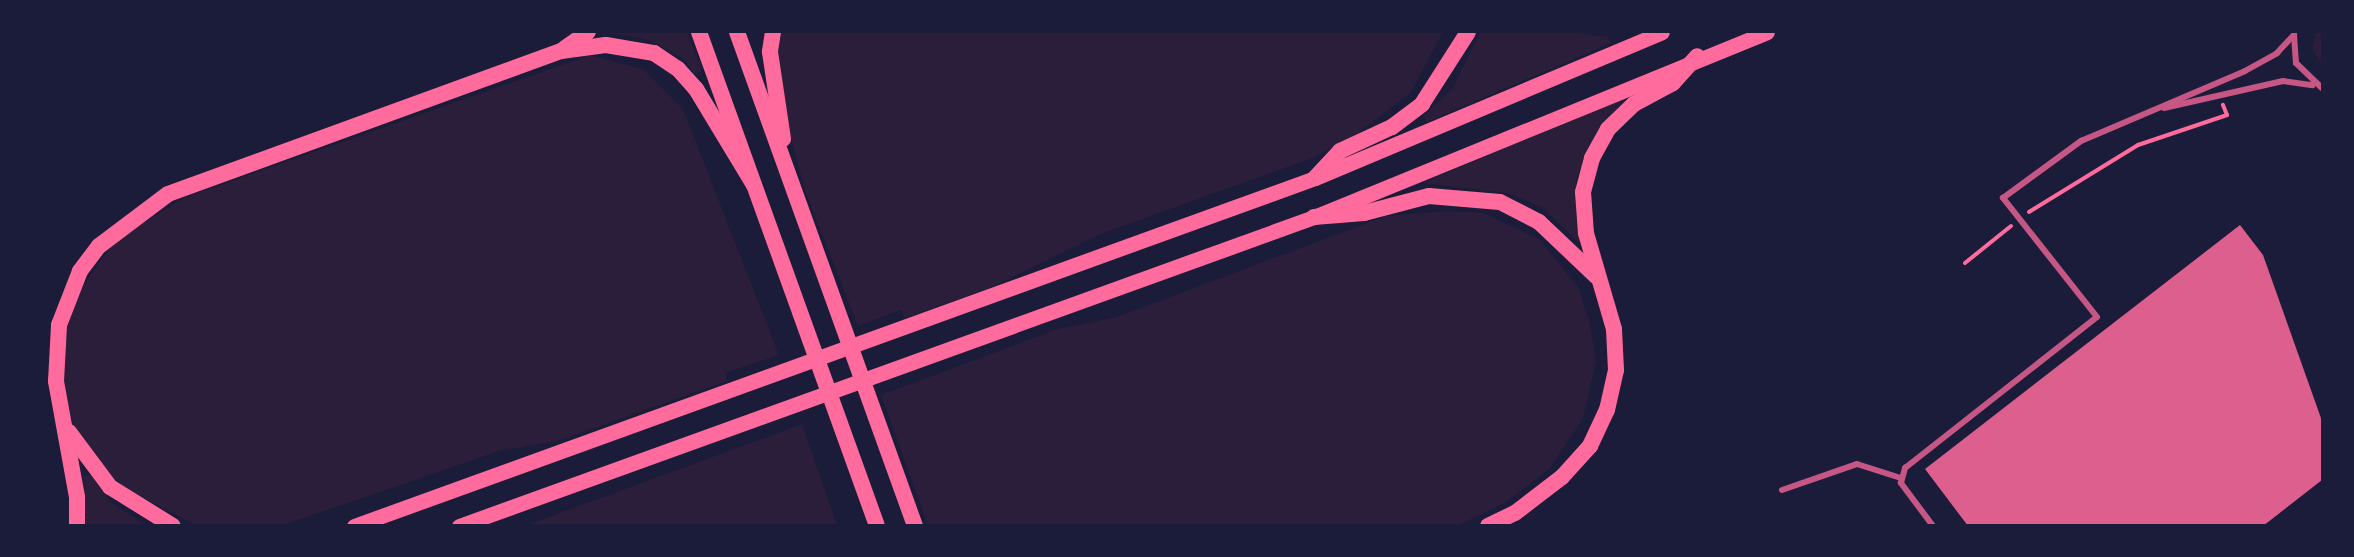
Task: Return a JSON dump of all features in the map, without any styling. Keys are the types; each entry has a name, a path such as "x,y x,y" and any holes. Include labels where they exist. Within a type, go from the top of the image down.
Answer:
{"highway":[{"path":"561,51 588,32"},
{"path":"699,32 877,525"},
{"path":"737,32 915,525"},
{"path":"773,32 770,52 786,166"},
{"path":"1315,177 1340,151 1392,127 1422,104 1468,32"},
{"path":"77,525 67,429 57,381 59,325 80,271 120,226 168,194 252,160 561,51 627,45 654,53 678,69 696,89 754,186"},
{"path":"1488,525 1515,513 1562,477 1590,446 1607,410 1616,370 1614,329 1586,233 1583,192 1592,158 1628,110 1673,83 1698,56"},
{"path":"1314,217 1364,213 1429,196 1500,202 1539,222 1598,278"},
{"path":"67,429 110,487 174,525"}],"main road":[{"path":"354,525 909,328 1315,177 1662,32"},
{"path":"459,525 1314,217 1698,56 1767,32"}],"street":[{"path":"2294,33 2295,63 2313,85"},
{"path":"1901,478 1905,468 2097,317 2003,198 2081,141 2262,63 2294,33"},
{"path":"2157,109 2221,97 2283,81 2322,88"},
{"path":"1782,490 1857,464 1901,478 1933,525"}],"path":[{"path":"1965,263 2020,219 2138,145 2227,115 2221,97"}],"shaded area":[{"path":"605,32 687,32 702,71 695,75 684,59 649,40"},
{"path":"779,32 1443,32 1411,92 1354,136 1310,159 1103,233 990,288 905,318 901,310 858,326 805,191 788,127 777,57"},
{"path":"1481,32 1567,32 1608,37 1611,43 1427,122 1423,116 1452,89"},
{"path":"2316,32 2322,32 2322,66 2312,48"},
{"path":"590,55 643,69 683,109 779,355 725,373 727,381 560,440 499,451 284,525 196,525 120,487 75,430 62,388 65,330 74,299 115,240 186,197"},
{"path":"1618,100 1621,106 1587,149 1576,181 1580,244 1542,207 1507,193 1423,183"},
{"path":"1448,211 1483,213 1539,239 1579,288 1590,325 1596,360 1583,419 1550,468 1506,502 1457,526 928,525 881,395 1057,329 1117,317 1386,216"},
{"path":"802,424 837,525 527,525"},
{"path":"90,474 113,504 146,525 86,525 82,477"}],"building":[{"path":"2240,225 2263,255 2322,421 2322,480 2263,526 1968,526 1925,469"}]}
